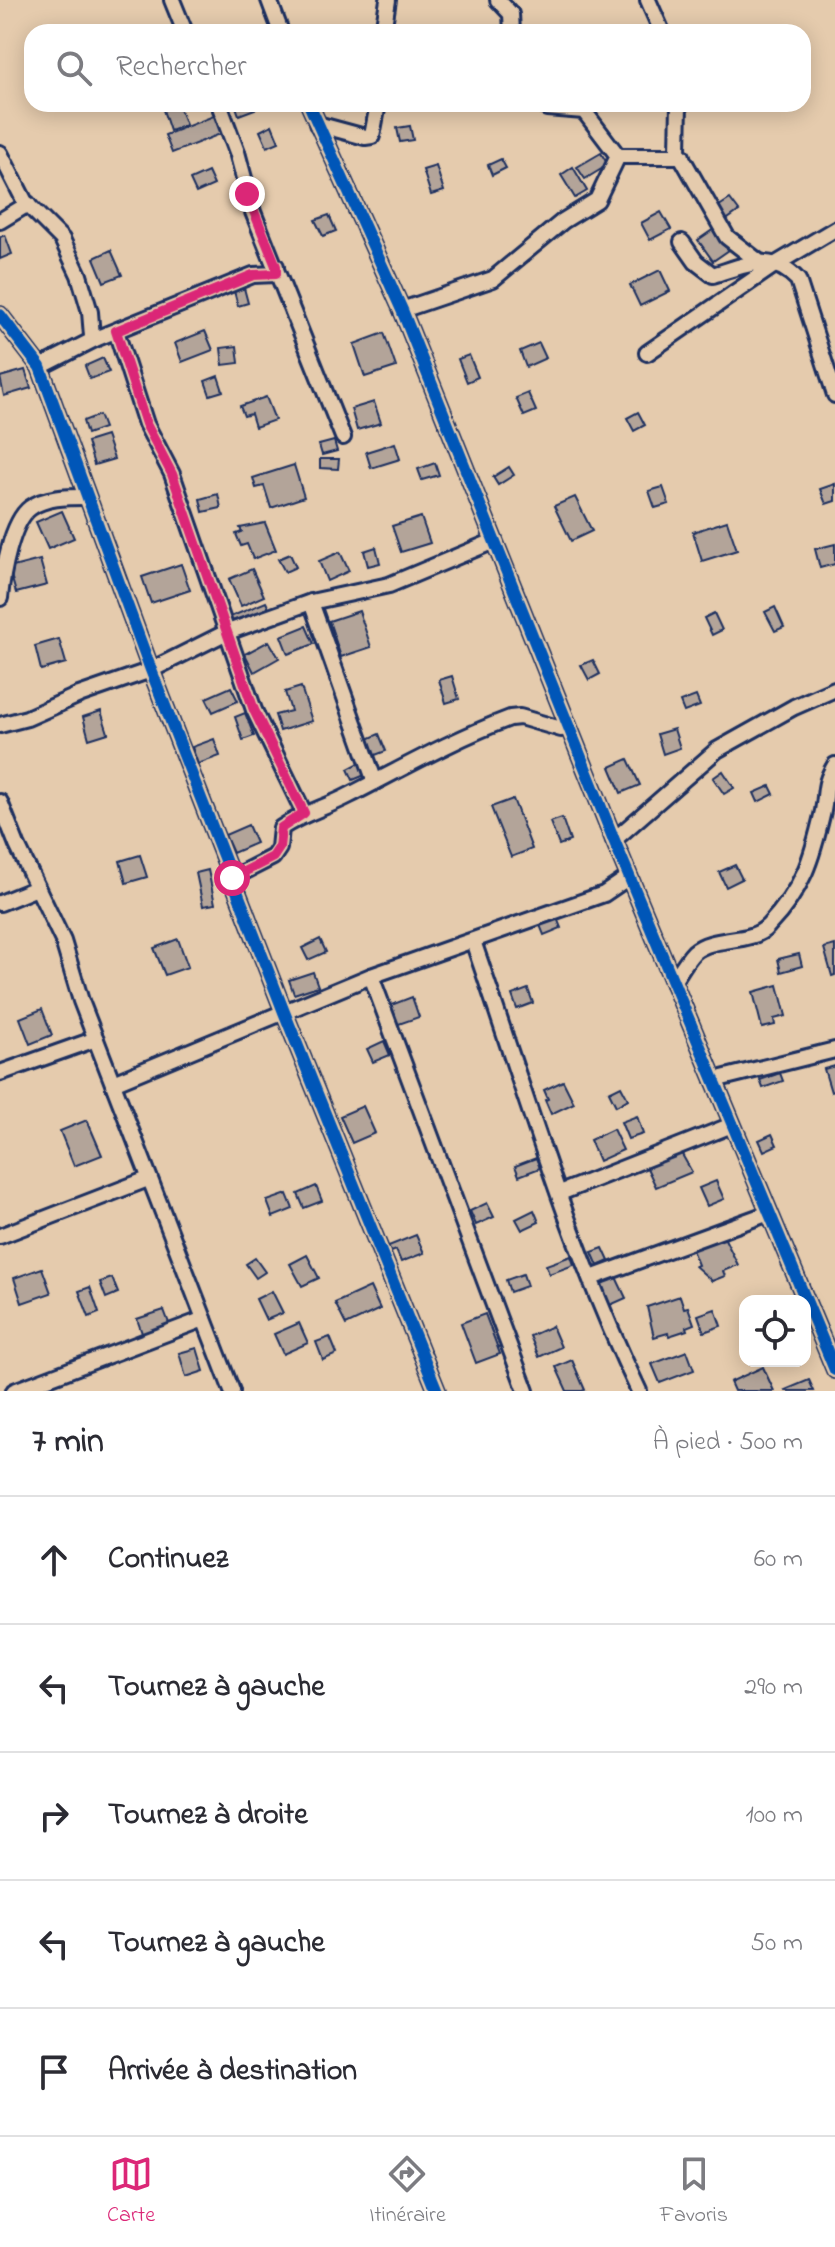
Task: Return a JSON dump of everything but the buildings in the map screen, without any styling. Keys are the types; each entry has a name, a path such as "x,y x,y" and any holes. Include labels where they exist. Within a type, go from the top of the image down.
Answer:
{"street":[{"path":"172,0 182,24"},
{"path":"269,0 278,24"},
{"path":"384,24 388,0"},
{"path":"498,0 511,7"},
{"path":"648,2 658,24"},
{"path":"222,112 237,152 253,212 343,437"},
{"path":"312,112 402,310 629,877 835,1370"},
{"path":"317,124 365,137 372,136 376,112"},
{"path":"585,112 618,156"},
{"path":"679,112 678,151 727,237 758,261"},
{"path":"0,153 10,177 28,204 62,239 79,275 95,339"},
{"path":"402,310 493,279 563,221 597,200 618,156"},
{"path":"618,156 682,156"},
{"path":"0,221 28,204"},
{"path":"647,353 776,264 835,229"},
{"path":"682,242 696,262 713,275 758,261 776,264 798,280 835,395"},
{"path":"40,367 95,339 253,275 276,274 276,266"},
{"path":"0,315 40,367 85,497 151,670 284,1012 437,1391"},
{"path":"116,331 146,424 172,474 254,710 304,813"},
{"path":"0,598 7,555 29,508 56,498 85,497"},
{"path":"0,725 27,718 79,695 151,670 225,633 311,602 389,585 494,541"},
{"path":"311,602 375,782"},
{"path":"614,840 717,750 794,707 835,689"},
{"path":"232,878 273,857 279,848 281,828 304,813 345,798 413,761 510,718 520,717 561,729 567,724"},
{"path":"673,982 690,956 699,949 764,930 782,908 807,871 825,802 825,786 835,765"},
{"path":"0,802 63,941 72,978 232,1391"},
{"path":"113,1083 371,976 604,894 629,877"},
{"path":"0,903 37,888"},
{"path":"473,941 591,1278 639,1391"},
{"path":"371,976 526,1391"},
{"path":"0,1073 96,1039"},
{"path":"714,1080 835,1050"},
{"path":"560,1193 732,1125"},
{"path":"0,1236 148,1179"},
{"path":"591,1278 769,1213"},
{"path":"14,1391 204,1319"}],"cycle path":[{"path":"313,112 402,310 614,840 835,1370"},
{"path":"0,315 40,367 151,670 284,1012 437,1391"}],"route":[{"path":"232,878 273,857 279,848 281,828 304,813 254,710 172,474 146,424 116,331 253,275 276,274 276,266 247,194"}]}
